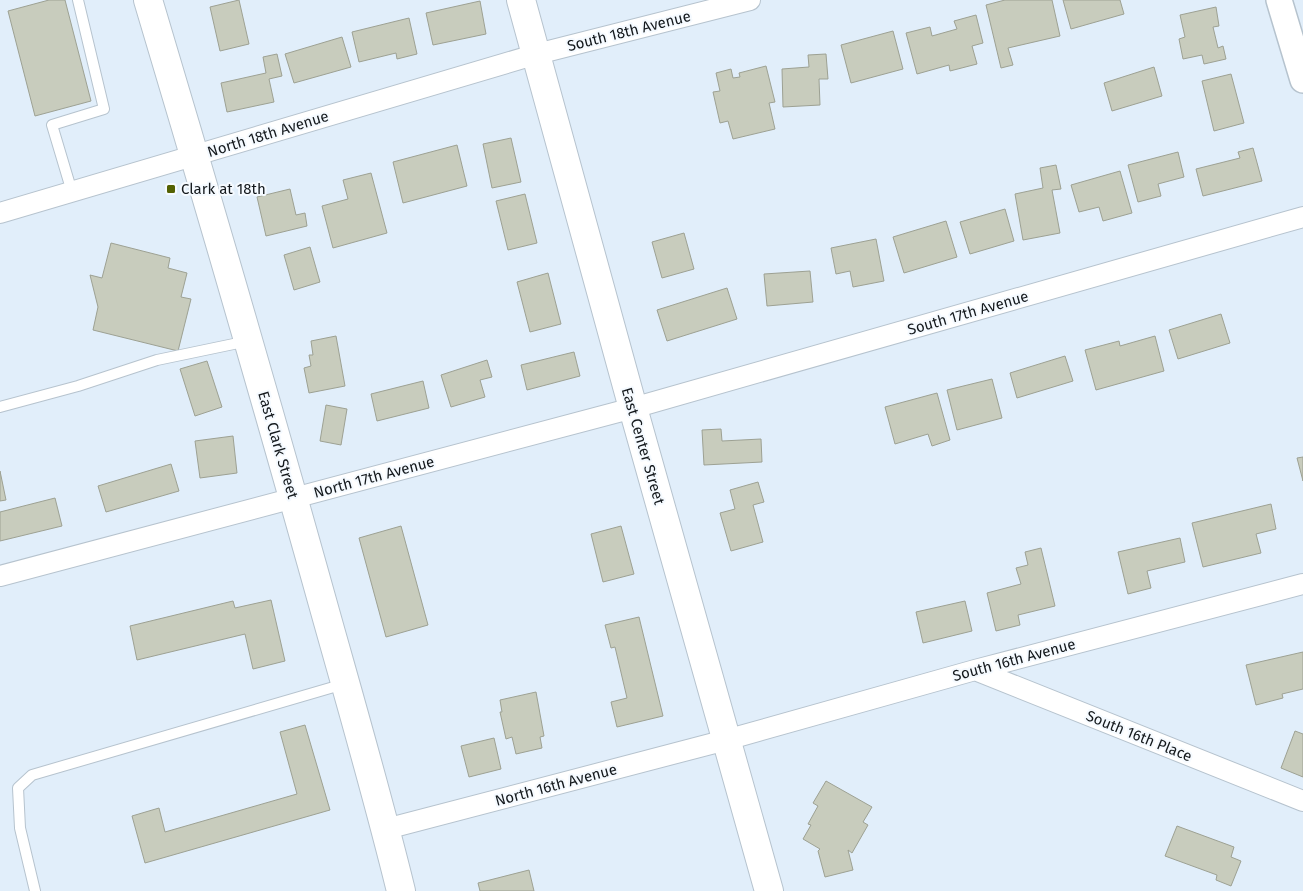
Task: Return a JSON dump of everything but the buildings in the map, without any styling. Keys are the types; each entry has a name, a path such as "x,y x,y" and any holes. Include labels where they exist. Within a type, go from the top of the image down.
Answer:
{"main road":[{"name":"East Clark Street","path":"148,0 294,498 386,829 401,891"},
{"name":"East Center Street","path":"521,0 633,408 769,891"}],"street":[{"name":"South 18th Avenue","path":"537,54 750,0"},
{"path":"1279,0 1299,49 1303,80"},
{"name":"North 18th Avenue","path":"0,213 537,54"},
{"name":"South 17th Avenue","path":"633,408 1303,218"},
{"name":"North 17th Avenue","path":"0,576 633,408"},
{"name":"South 16th Avenue","path":"726,740 975,670 1303,584"},
{"name":"South 16th Place","path":"975,670 1303,801"},
{"name":"North 16th Avenue","path":"386,829 726,740"}],"lane":[{"path":"72,192 52,125 104,109 78,0"},
{"path":"0,406 78,386 157,360 248,341"},
{"path":"35,891 20,828 18,788 32,774 345,684"}],"place":[{"name":"Clark at 18th","path":"171,189"}]}
